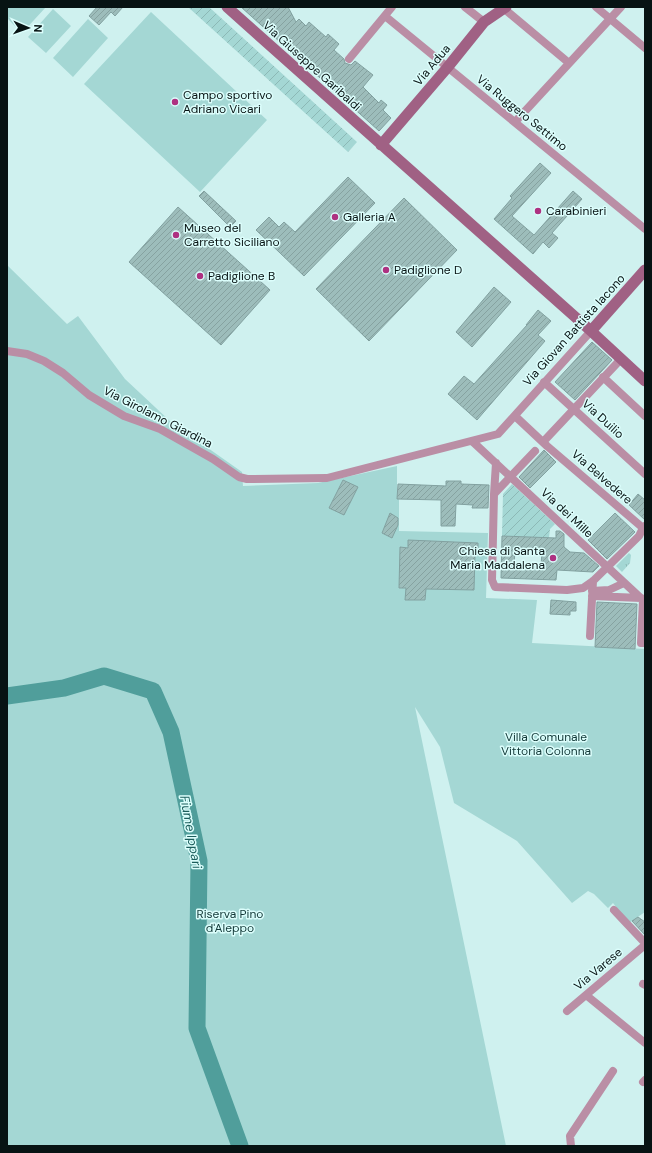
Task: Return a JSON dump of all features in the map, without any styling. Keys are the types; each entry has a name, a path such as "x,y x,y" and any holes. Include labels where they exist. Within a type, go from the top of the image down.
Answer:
{"main road":[{"name":"Via Giuseppe Garibaldi","path":"227,7 380,145 591,331 645,381"},
{"name":"Via Adua","path":"380,145 447,68 484,22 504,8"},
{"name":"Via Giovan Battista Iacono","path":"591,331 645,270"}],"street":[{"path":"349,59 392,7"},
{"path":"465,7 484,22"},
{"path":"596,7 645,48"},
{"path":"516,122 621,7"},
{"path":"504,8 569,64"},
{"name":"Via Ruggero Settimo","path":"385,16 645,229"},
{"name":"Via Giovan Battista Iacono","path":"515,416 591,331"},
{"name":"Via Girolamo Giardina","path":"7,351 27,354 44,361 63,373 89,395 124,416 160,429 213,459 239,477 247,480 327,478 498,434 515,416"},
{"path":"545,444 574,409 621,359"},
{"path":"603,377 645,416"},
{"name":"Via Duilio","path":"544,382 645,474"},
{"name":"Via Belvedere","path":"515,416 545,444 643,527"},
{"name":"Via dei Mille","path":"471,441 496,463 510,479 643,600"},
{"path":"494,494 510,479 535,450"},
{"path":"496,463 492,580 494,585 498,588 575,590 583,588 593,581 605,565 639,536 643,527"},
{"path":"590,636 593,581"},
{"path":"592,593 609,590 624,582"},
{"path":"592,593 643,600 642,643 645,643"},
{"path":"614,910 645,944"},
{"name":"Via Varese","path":"567,1011 645,944"},
{"path":"586,995 645,1043"},
{"path":"572,1146 570,1136 613,1072"}],"green space":[{"path":"9,7 46,7 22,33 7,18 7,9"},
{"path":"188,7 209,7 357,142 348,152"},
{"path":"53,9 71,26 46,53 28,37"},
{"name":"Campo sportivo Adriano Vicari","path":"151,12 267,120 200,192 84,84"},
{"path":"88,19 108,38 73,77 53,58"},
{"name":"Riserva Pino d'Aleppo","path":"7,265 67,324 78,316 125,379 171,422 242,472 243,486 318,483 397,466 399,531 488,533 486,598 537,600 532,643 645,649 645,912 629,923 613,903 608,908 594,894 588,891 572,903 517,841 454,803 440,747 415,707 506,1146 7,1146"},
{"path":"512,484 555,524 550,529 549,538 502,536 503,494"},
{"path":"629,553 631,555 630,563 622,572 616,566"}],"building":[{"path":"97,7 123,7 115,16 111,12 99,25 89,16"},
{"path":"241,7 288,7 296,22 299,19 306,26 309,22 326,37 328,34 339,44 334,50 344,59 345,63 351,65 355,61 373,75 363,87 379,103 381,100 387,105 383,110 391,118 379,131"},
{"path":"540,163 551,173 512,216 534,235 573,191 582,199 552,233 558,238 549,248 543,242 533,254 494,219 512,198 510,196"},
{"name":"Galleria A","path":"348,177 375,203 304,276 256,230 269,217 279,227 284,222 295,232"},
{"path":"204,191 236,221 230,227 199,196"},
{"name":"Padiglione D","path":"404,198 457,250 369,341 316,289"},
{"name":"Padiglione B","path":"178,207 270,290 221,345 129,262"},
{"path":"494,287 511,302 472,347 456,332"},
{"path":"538,310 551,321 538,335 545,341 477,420 448,394 464,376 474,384 527,325"},
{"path":"592,342 612,360 575,400 555,382"},
{"path":"544,450 556,462 530,488 519,477"},
{"path":"343,480 358,487 344,515 329,508"},
{"path":"446,481 461,481 461,484 489,485 488,508 472,508 473,505 456,504 455,526 441,526 441,500 397,499 398,484 446,486"},
{"path":"638,494 645,500 645,520 629,505"},
{"path":"390,513 398,518 398,525 392,538 382,533"},
{"path":"615,513 635,532 607,559 588,540"},
{"path":"556,531 560,531 564,534 564,547 570,552 584,553 599,566 593,572 557,570 556,580 501,578 502,536 556,538","holes":["515,549 542,550 541,567 514,566"]},
{"path":"408,540 478,543 478,555 475,555 474,590 426,589 425,600 405,600 406,588 399,588 400,547 408,548"},
{"path":"551,600 576,602 576,611 570,611 570,615 550,614"},
{"path":"597,602 637,604 635,649 595,647"},
{"path":"638,917 645,922 645,935 632,921"}],"waterway":[{"name":"Fiume Ippari","path":"7,696 64,688 104,676 153,691 171,732 199,861 197,1028 240,1146"}],"place":[{"name":"Campo sportivo Adriano Vicari","path":"175,102"},
{"name":"Carabinieri","path":"538,211"},
{"name":"Galleria A","path":"335,217"},
{"name":"Museo del Carretto Siciliano","path":"176,235"},
{"name":"Padiglione D","path":"386,270"},
{"name":"Padiglione B","path":"200,276"},
{"name":"Chiesa di Santa Maria Maddalena","path":"553,558"}],"park label":[{"name":"Villa Comunale Vittoria Colonna","path":"546,744"}]}
